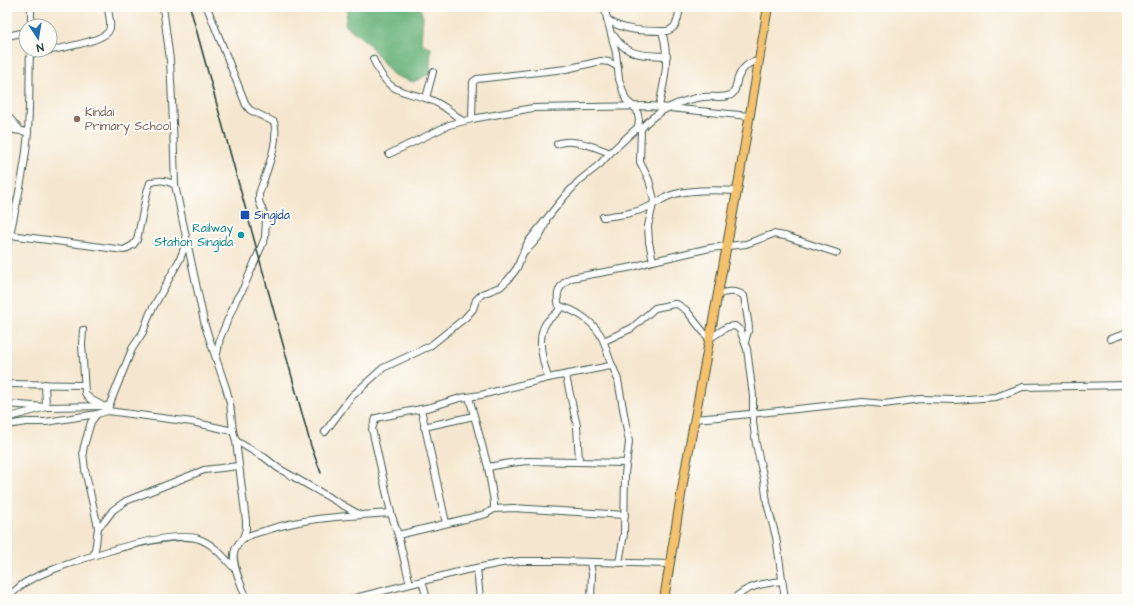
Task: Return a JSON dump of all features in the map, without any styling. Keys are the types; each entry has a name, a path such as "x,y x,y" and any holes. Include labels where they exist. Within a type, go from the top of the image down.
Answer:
{"main road":[{"path":"664,599 694,419 768,7"}],"street":[{"path":"31,7 31,18"},
{"path":"58,47 80,43 104,35 108,32 111,27 108,7"},
{"path":"163,7 167,28 174,129 174,185 204,326 230,402 246,526 243,538 234,550 236,570 247,599"},
{"path":"325,432 351,397 383,368 430,346 465,318 473,309 476,300 482,294 500,287 508,280 517,268 528,242 564,197 638,127 638,115 634,106 626,100 619,79 616,53 604,7"},
{"path":"607,19 613,24 625,28 662,31 671,30 676,26 680,7"},
{"path":"209,8 246,105 250,110 274,122 275,130 274,149 259,194 259,201 266,219 267,231 243,289 237,298 220,338 216,359"},
{"path":"610,30 622,47 628,50 644,54 667,56"},
{"path":"659,106 667,56 662,31"},
{"path":"7,36 18,34"},
{"path":"7,245 23,170 28,132 30,58"},
{"path":"373,59 389,85 406,93 426,98 462,121"},
{"path":"472,119 472,88 473,82 477,79 566,69 601,61 609,62 618,67"},
{"path":"654,261 649,242 648,226 654,204 652,188 640,162 641,129 649,119 694,99 729,96 734,93 738,78 746,66 751,63 758,62"},
{"path":"426,98 433,72"},
{"path":"389,154 437,130 462,121 533,108 552,106 659,106 749,116"},
{"path":"7,115 20,130"},
{"path":"7,129 28,132"},
{"path":"557,144 565,141 575,142 610,153"},
{"path":"8,235 124,250 133,245 137,240 150,183 161,180 174,185"},
{"path":"603,217 634,212 669,196 681,193 715,190 736,191"},
{"path":"548,378 543,362 542,333 547,322 559,310 557,297 558,292 566,281 571,278 627,269 702,249 746,244 773,234 837,253"},
{"path":"7,425 26,422 46,422 97,414 107,408 132,349 143,332 150,313 180,259 186,243"},
{"path":"717,295 731,292 740,293 744,296 749,327 745,342"},
{"path":"604,341 632,328 655,308 674,304 677,304 686,310 709,339 727,327 735,326 740,330 745,342 753,396 756,444 764,480 767,503 776,537 785,599"},
{"path":"559,306 569,309 584,318 597,331 604,341 607,354 618,380 629,442 625,474 625,515 622,549 618,563"},
{"path":"83,330 82,344 85,393 87,397 107,408"},
{"path":"1110,339 1127,333"},
{"path":"410,584 391,513 372,429 373,424 378,417 421,409 453,399 469,397 548,378 566,376 597,368 613,366"},
{"path":"566,376 577,426 578,461"},
{"path":"7,384 84,386"},
{"path":"45,384 46,408"},
{"path":"694,419 863,402 884,404 921,399 943,400 996,397 1023,387 1127,385"},
{"path":"469,397 488,467 494,509"},
{"path":"7,404 46,408 107,408 192,422 233,431"},
{"path":"7,418 46,408"},
{"path":"421,409 446,523"},
{"path":"94,555 98,527 85,470 83,452 91,422 97,414"},
{"path":"424,427 474,416"},
{"path":"236,441 264,457 278,468 360,515"},
{"path":"488,467 518,462 626,462"},
{"path":"98,527 113,510 126,501 204,470 239,466"},
{"path":"398,535 486,514 494,509 513,508 625,515"},
{"path":"243,538 272,528 292,524 340,516 391,513"},
{"path":"7,597 25,582 49,571 94,555 153,540 185,537 198,538 210,544 236,570"},
{"path":"351,599 502,563 521,561 670,564"},
{"path":"590,563 592,574 591,599"},
{"path":"477,568 480,599"},
{"path":"422,581 427,599"},
{"path":"734,599 748,588 766,583 782,581"},
{"path":"381,591 382,599"}],"green space":[{"path":"348,7 420,7 423,17 421,43 431,48 430,74 413,82 393,75 368,43 345,25"}],"railway":[{"path":"190,7 311,446 321,473"}],"place":[{"name":"Kindai Primary School","path":"77,119"},
{"name":"Singida","path":"245,215"},
{"name":"Railway Station Singida","path":"241,235"}]}
